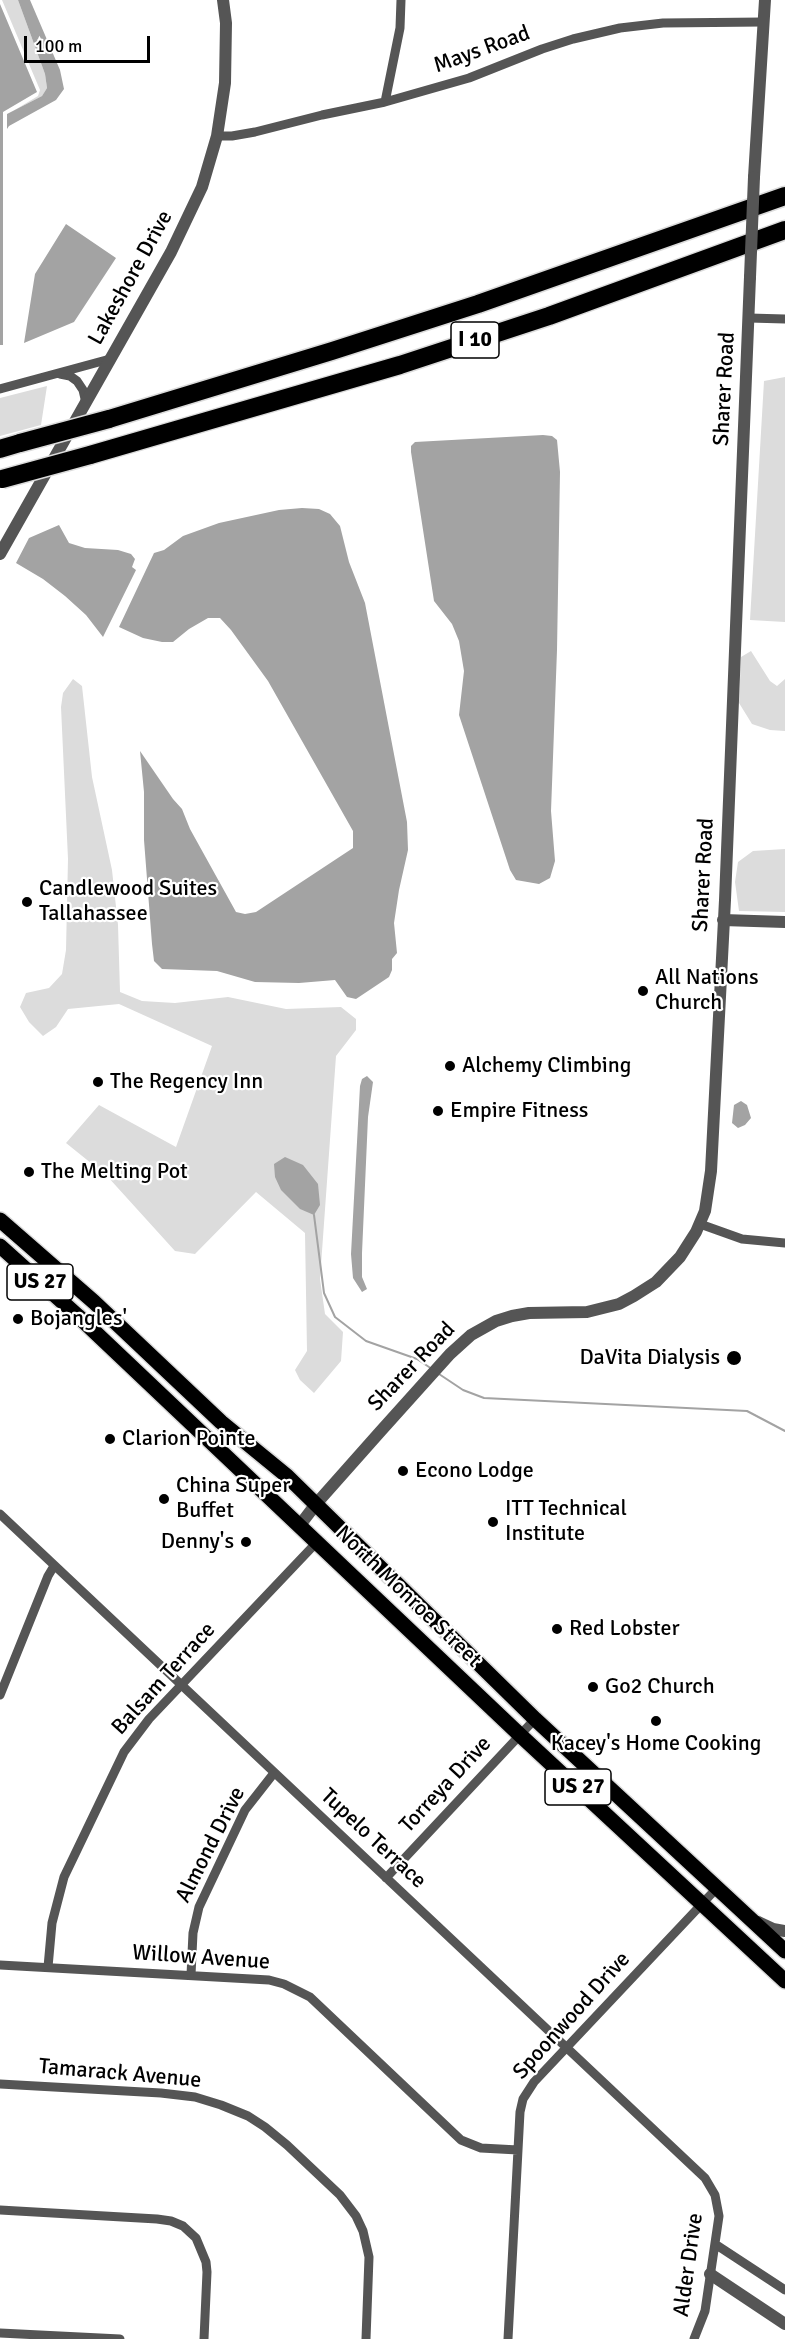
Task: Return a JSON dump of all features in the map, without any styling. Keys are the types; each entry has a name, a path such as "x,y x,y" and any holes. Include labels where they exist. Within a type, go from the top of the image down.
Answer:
{"highway":[{"name":"I 10","path":"0,448 109,419 332,351 478,304 785,196"},
{"name":"I 10","path":"1,479 400,365 571,308 785,231"}],"main road":[{"name":"North Monroe Street","path":"0,1220 81,1290 188,1391 316,1504 534,1719 785,1951"},
{"name":"North Monroe Street","path":"0,1246 73,1311 520,1735 785,1981"},
{"path":"73,1311 81,1290"},
{"path":"73,1311 94,1302"},
{"path":"171,1403 188,1391"},
{"path":"189,1420 204,1405"},
{"path":"399,1620 416,1602"},
{"path":"614,1821 628,1806"}],"street":[{"name":"Lakeshore Drive","path":"0,554 190,215 218,136 227,55 223,0"},
{"path":"385,102 400,28 401,0"},
{"name":"Sharer Road","path":"300,1525 316,1504 450,1354 484,1327 512,1316 529,1313 594,1311 619,1304 667,1272 689,1245 700,1224 709,1193 711,1171 754,177 765,0"},
{"name":"Mays Road","path":"218,136 255,132 385,102 469,78 563,42 620,28 663,23 763,22"},
{"path":"749,318 785,319"},
{"path":"0,389 110,359"},
{"path":"57,374 70,376 77,381 83,390 86,403"},
{"path":"723,920 785,922"},
{"path":"700,1224 742,1239 785,1244"},
{"name":"Tupelo Terrace","path":"0,1514 696,2170 715,2196"},
{"name":"Balsam Terrace","path":"48,1967 56,1903 69,1866 124,1752 149,1719 317,1542"},
{"path":"0,1695 3,1676 54,1566"},
{"name":"Torreya Drive","path":"386,1878 534,1719"},
{"name":"Almond Drive","path":"191,1975 193,1933 199,1907 245,1810 274,1773"},
{"name":"Spoonwood Drive","path":"508,2339 520,2112 523,2099 534,2082 716,1889"},
{"path":"750,1918 773,1929 785,1930"},
{"name":"Willow Avenue","path":"0,1965 270,1980 297,1989 310,1997 461,2140 481,2148 518,2150"},
{"name":"Tamarack Avenue","path":"0,2085 195,2097 221,2104 248,2116 265,2127 332,2188 356,2216 363,2231 369,2257 366,2339"},
{"name":"Alder Drive","path":"694,2339 702,2322 715,2244 718,2216 715,2196"},
{"path":"0,2210 157,2219 183,2226 196,2238 202,2249 207,2272 204,2339"},
{"path":"715,2244 785,2290"},
{"path":"710,2274 785,2324"},
{"path":"0,2333 120,2339"}],"shaded area":[{"path":"2,0 18,0 45,74 47,88 42,96 13,111 38,96 40,90"},
{"path":"18,0 30,0 60,70 64,89 56,100 7,129 7,114 42,96 47,88 45,74"},
{"path":"0,4 37,92 3,112 3,345 0,345"},
{"path":"66,224 116,258 74,322 24,343 35,274"},
{"path":"785,377 785,622 750,620 764,381"},
{"path":"47,386 41,425 0,436 0,398"},
{"path":"552,436 557,440 560,472 551,811 555,861 550,878 539,884 516,880 510,870 459,715 464,671 459,641 452,624 434,601 411,446 415,442"},
{"path":"319,509 330,514 340,526 349,562 365,603 407,822 408,850 394,923 397,953 392,959 392,970 389,977 356,999 347,997 335,980 299,983 255,982 217,971 162,969 154,961 152,944 140,751 182,809 190,829 236,912 245,914 256,912 353,848 353,831 268,681 220,618 208,618 173,642 143,638 119,627 154,553 164,550 183,536 219,523 279,510"},
{"path":"59,525 69,543 85,548 118,550 131,554 135,559 132,567 136,570 103,637 86,615 65,596 43,579 16,563 29,538"},
{"path":"751,651 770,681 777,686 785,679 785,731 770,730 752,724 739,703 741,657"},
{"path":"73,679 82,686 92,777 112,870 118,925 120,992 142,1001 175,1003 228,997 286,1009 341,1007 356,1019 356,1030 336,1056 320,1279 325,1314 343,1332 341,1361 314,1393 300,1380 295,1370 307,1351 305,1233 256,1192 195,1254 175,1251 107,1176 66,1143 99,1105 176,1147 212,1046 119,1004 68,1009 56,1027 43,1036 29,1022 20,1007 26,993 49,988 62,974 66,950 68,859 61,707 63,693"},
{"path":"785,849 785,912 739,911 735,882 738,862 753,851"},
{"path":"367,1076 373,1082 368,1117 362,1253 362,1277 367,1289 362,1292 353,1278 351,1254 360,1086 362,1079"},
{"path":"741,1101 747,1105 751,1118 745,1125 738,1128 732,1123 734,1105"},
{"path":"285,1157 303,1165 318,1184 320,1205 314,1215 300,1209 281,1190 275,1177 274,1164"}],"waterway":[{"path":"314,1215 324,1293 335,1317 366,1341 417,1359 432,1369"},
{"path":"439,1374 463,1390 484,1398 747,1411 785,1431"}],"place":[{"name":"Candlewood Suites Tallahassee","path":"27,902"},
{"name":"All Nations Church","path":"643,991"},
{"name":"Alchemy Climbing","path":"450,1066"},
{"name":"The Regency Inn","path":"98,1082"},
{"name":"Empire Fitness","path":"438,1111"},
{"name":"The Melting Pot","path":"29,1172"},
{"name":"Bojangles'","path":"18,1319"},
{"name":"DaVita Dialysis","path":"734,1358"},
{"name":"Clarion Pointe","path":"110,1439"},
{"name":"Econo Lodge","path":"403,1471"},
{"name":"China Super Buffet","path":"164,1499"},
{"name":"ITT Technical Institute","path":"493,1522"},
{"name":"Denny's","path":"246,1542"},
{"name":"Red Lobster","path":"557,1629"},
{"name":"Go2 Church","path":"593,1687"},
{"name":"Kacey's Home Cooking","path":"656,1721"}]}
